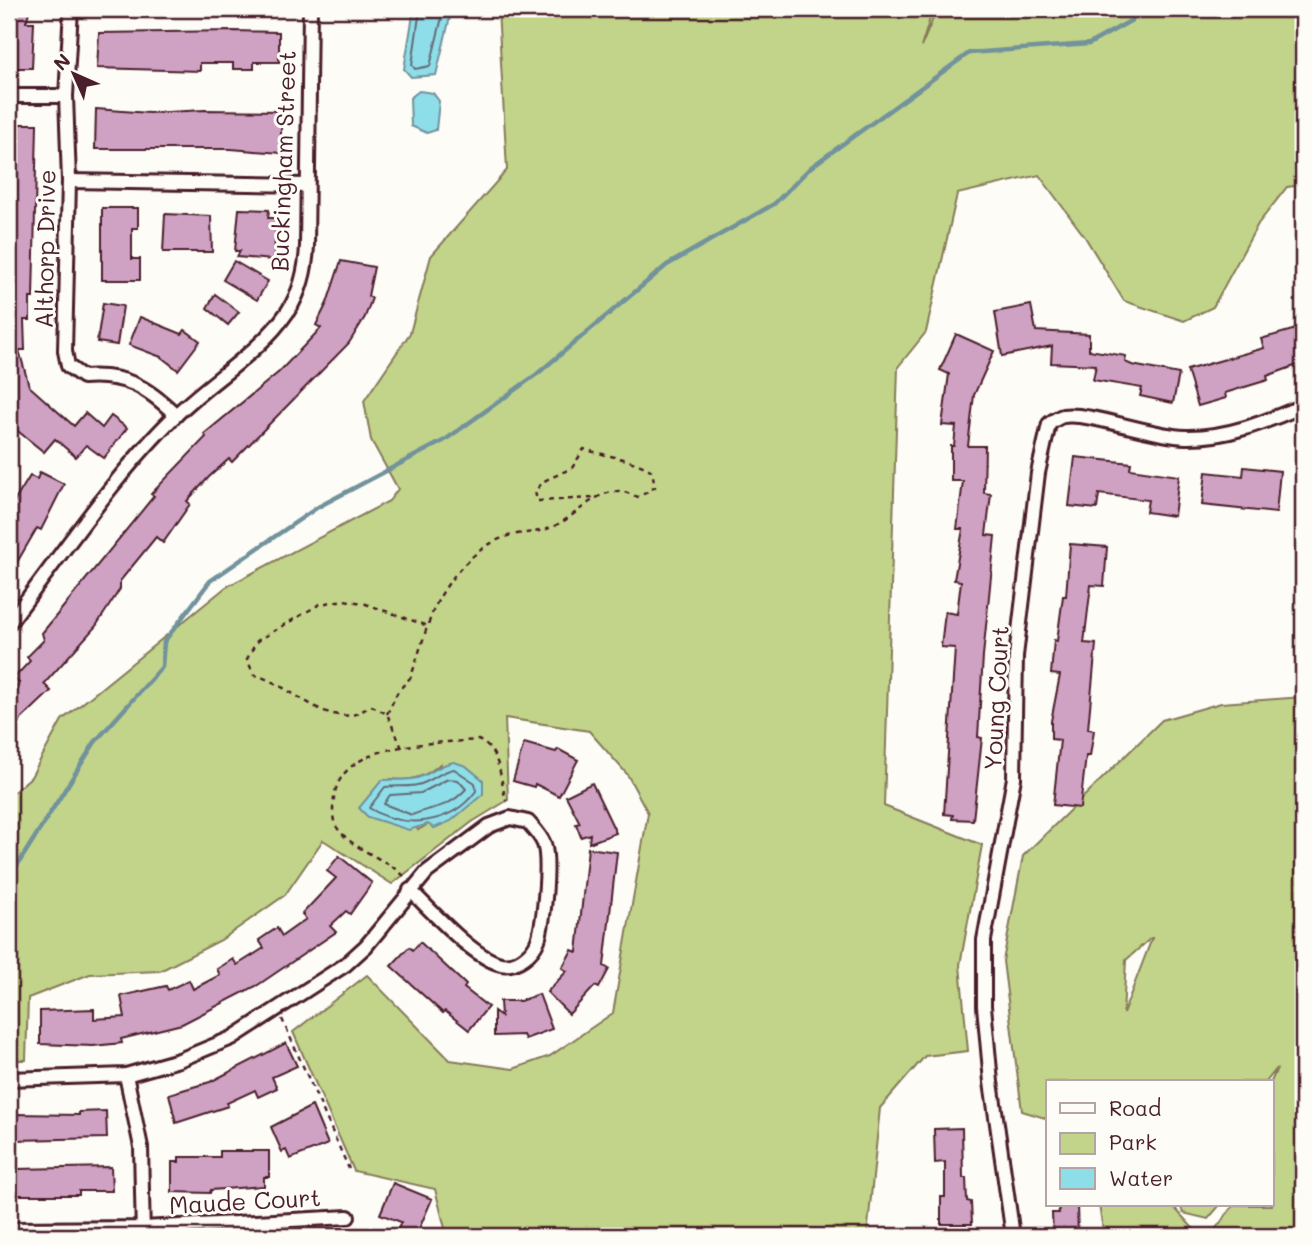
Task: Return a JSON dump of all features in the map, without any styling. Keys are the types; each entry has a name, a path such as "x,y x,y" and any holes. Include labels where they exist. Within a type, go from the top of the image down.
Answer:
{"street":[{"name":"Althorp Drive","path":"71,9 66,96 69,181 65,351 68,366 83,377 109,375 127,380 144,388 176,415"},
{"name":"Buckingham Street","path":"9,623 128,469 176,415 264,338 287,313 306,268 310,9"},
{"path":"9,96 66,96"},
{"path":"69,181 307,185"},
{"name":"Young Court","path":"1013,1236 991,1082 984,1006 984,940 1014,778 1016,656 1038,473 1049,424 1061,416 1079,417 1158,435 1213,436 1256,427 1303,407"},
{"path":"9,1079 126,1075 211,1048 277,1010 345,965 366,946 410,890 427,872 489,826 510,818 528,822 544,844 546,860 538,940 530,953 519,961 504,965 486,959 410,890"},
{"path":"126,1075 141,1147 143,1232"},
{"name":"Maude Court","path":"9,1229 143,1232 348,1217"}],"path":[{"path":"387,714 398,691 411,677 432,610 458,570 475,554 511,535 541,531 557,525 594,498 621,491 639,497 655,487 652,471 632,462 584,449 572,468 544,481 535,491 537,501 594,498"},
{"path":"402,748 387,714 372,706 352,715 322,712 310,701 291,694 278,683 254,675 247,659 257,641 320,604 344,600 363,603 428,626"},
{"path":"404,876 392,864 352,842 336,828 332,814 335,790 348,768 375,751 478,740 490,745 506,801"},
{"path":"277,1010 349,1169"}],"green space":[{"path":"498,9 933,9 921,47 937,9 1303,9 1303,185 1287,187 1258,224 1213,307 1184,321 1124,301 1085,237 1039,175 957,194 926,332 898,367 884,806 982,845 960,965 968,1051 925,1056 880,1108 867,1236 447,1236 435,1189 354,1171 293,1032 367,975 450,1060 513,1069 550,1056 613,1013 648,813 627,774 589,731 505,718 508,800 472,822 392,884 323,840 285,895 221,940 160,971 90,974 28,998 26,1060 9,1060 9,796 31,777 62,720 226,587 389,501 398,489 371,440 364,401 410,333 431,256 507,170","holes":["440,764 428,824 418,830 391,779 417,777"]},
{"path":"1303,697 1303,1033 1297,1041 1303,1039 1303,1236 1210,1236 1233,1206 1274,1206 1274,1080 1272,1080 1277,1068 1268,1080 1046,1080 1046,1118 1022,1111 1003,961 1023,856 1162,720 1221,703","holes":["1152,938 1123,1014 1126,960"]},
{"path":"1099,1206 1173,1206 1200,1236 1104,1236"},
{"path":"1180,1206 1219,1206 1208,1219 1183,1213"}],"water":[{"path":"414,9 452,9 436,75 411,77 404,69"},
{"path":"419,91 433,93 439,101 436,130 427,133 411,126 410,98"},
{"path":"454,762 466,766 483,780 483,794 451,821 434,828 428,824 409,830 368,817 359,808 382,780 417,778"}],"building":[{"path":"9,9 30,9 26,22 34,22 32,68 9,68"},
{"path":"279,32 279,62 254,62 254,69 233,69 233,63 200,63 200,71 97,68 99,33"},
{"path":"96,109 149,113 205,110 281,111 281,153 231,149 95,149"},
{"path":"9,124 37,124 33,298 30,298 30,320 24,320 25,350 19,350 29,386 74,426 85,413 102,428 111,416 127,428 104,458 86,445 76,457 55,439 44,452 9,424"},
{"path":"102,208 138,208 138,228 132,228 132,259 140,259 140,280 102,280"},
{"path":"239,209 269,210 268,218 276,218 274,260 237,257 240,251 235,251"},
{"path":"165,214 211,216 212,252 163,252"},
{"path":"234,261 268,281 257,300 223,280"},
{"path":"341,261 374,267 368,296 372,298 365,317 349,343 232,462 229,459 187,501 190,504 163,543 156,537 120,581 120,589 96,626 44,684 51,691 9,731 9,697 18,689 15,686 19,683 14,678 30,661 27,657 44,640 42,633 154,496 151,494 206,437 204,434 279,372 321,328 316,325 327,303"},
{"path":"215,294 239,312 228,325 207,308"},
{"path":"103,303 123,306 117,345 97,342"},
{"path":"1031,305 1036,331 1089,334 1089,350 1126,356 1125,362 1132,365 1179,374 1173,403 1140,396 1142,388 1093,380 1096,365 1051,363 1052,346 1002,356 995,312"},
{"path":"140,317 182,334 185,330 200,341 178,370 161,357 129,345"},
{"path":"1296,329 1303,363 1267,376 1268,380 1225,393 1226,398 1198,406 1187,370 1264,348 1261,339"},
{"path":"956,334 994,351 974,395 968,446 985,446 984,493 991,494 986,535 995,536 983,656 978,737 982,738 973,820 952,819 953,815 944,814 955,648 941,647 945,612 957,614 961,581 954,580 963,529 957,529 963,481 951,481 951,446 954,446 956,426 942,425 949,374 940,370"},
{"path":"1075,457 1131,463 1130,469 1179,476 1174,516 1146,512 1148,500 1099,494 1097,509 1069,506"},
{"path":"1244,467 1280,471 1276,513 1202,505 1206,472 1243,476"},
{"path":"40,472 64,484 41,530 37,528 9,576 9,510 30,476 37,479"},
{"path":"1070,544 1107,547 1104,586 1091,585 1084,643 1096,644 1088,729 1094,730 1090,756 1086,756 1080,808 1053,805 1060,740 1051,739 1051,721 1060,675 1051,674 1054,640 1057,641 1063,596 1066,596"},
{"path":"524,743 556,752 558,749 578,760 559,796 535,784 534,787 513,781"},
{"path":"592,783 616,833 589,843 590,834 581,837 576,824 580,823 566,796"},
{"path":"588,848 617,852 604,966 609,969 599,988 595,986 569,1014 547,992 567,971 562,968 572,950 577,952"},
{"path":"339,856 372,883 350,914 346,911 330,926 336,932 258,985 182,1024 121,1039 122,1043 93,1046 40,1044 40,1011 94,1009 94,1019 125,1017 121,996 166,986 168,990 189,980 193,989 220,975 217,969 233,959 237,965 264,948 259,940 277,928 282,936 306,919 302,914 336,878 327,871"},
{"path":"420,942 466,985 464,988 488,1007 469,1030 445,1011 443,1013 391,966 409,947 413,950"},
{"path":"539,994 552,1029 525,1039 523,1035 494,1036 494,1011 501,1016 500,1001 520,1001"},
{"path":"286,1043 297,1066 272,1077 277,1088 258,1097 255,1090 227,1103 228,1106 176,1123 169,1094 210,1082"},
{"path":"312,1106 328,1144 290,1159 286,1150 282,1152 271,1127"},
{"path":"106,1111 107,1138 15,1140 15,1114 79,1115 79,1112"},
{"path":"962,1128 963,1178 966,1178 967,1201 971,1202 972,1224 941,1224 941,1197 945,1197 945,1162 935,1163 934,1129"},
{"path":"220,1151 269,1151 269,1177 264,1177 264,1186 211,1190 210,1193 172,1192 172,1162 179,1162 179,1157 220,1157"},
{"path":"111,1167 112,1191 79,1191 79,1195 9,1195 9,1179 17,1179 17,1169"},
{"path":"393,1183 432,1199 416,1236 395,1236 401,1222 380,1214"},
{"path":"1058,1206 1077,1206 1078,1236 1053,1236 1052,1213 1059,1213"}],"waterway":[{"path":"9,874 95,742 162,667 164,642 210,581 318,507 445,440 537,374 667,265 774,204 811,167 969,53 1089,44 1132,20 1143,9"}]}
